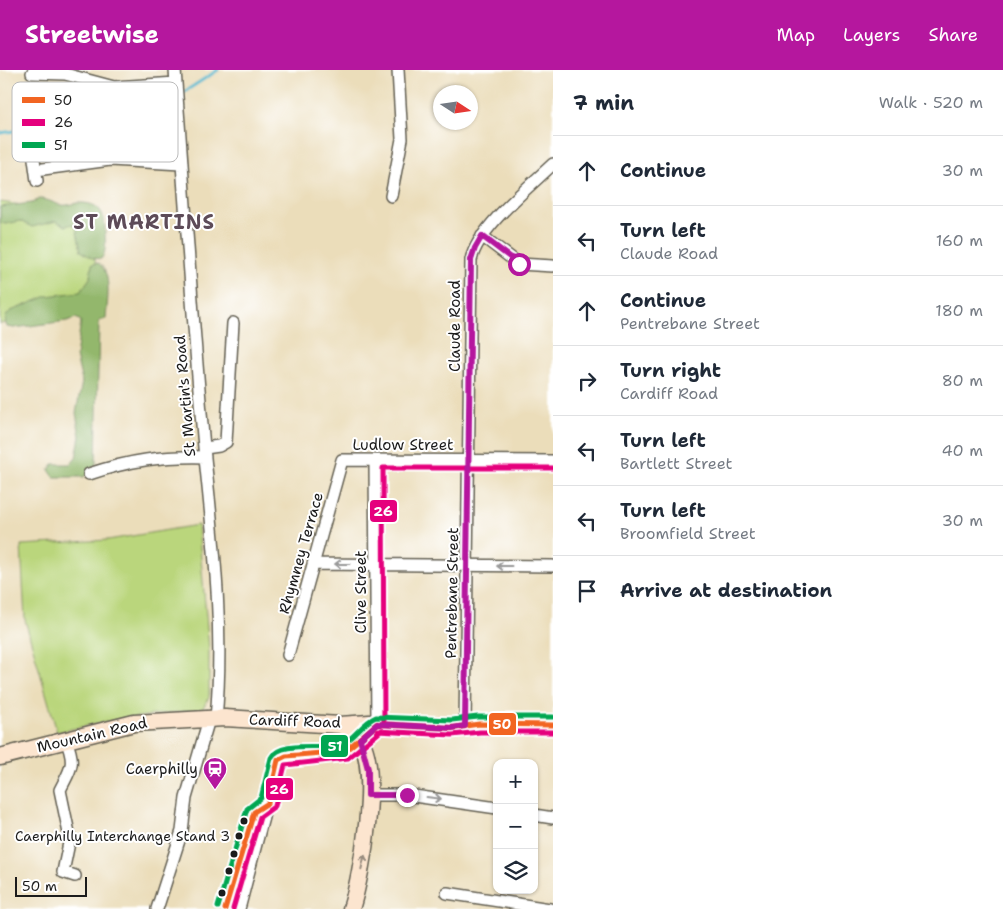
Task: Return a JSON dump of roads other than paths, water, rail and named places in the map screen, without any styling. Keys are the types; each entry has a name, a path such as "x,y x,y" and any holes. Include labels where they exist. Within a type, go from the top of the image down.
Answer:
{"main road":[{"name":"Cardiff Road","path":"212,719 340,725 352,722 452,728 465,726 553,725"},
{"name":"Mountain Road","path":"0,757 134,722 212,719"},
{"path":"360,739 377,724"},
{"path":"340,725 353,731 360,739 368,769 365,850 350,909"}],"street":[{"path":"391,196 402,139 398,70"},
{"path":"32,73 49,72 65,74 95,82"},
{"name":"St Martin's Road","path":"157,909 182,831 184,805 212,719 220,683 218,611 178,115"},
{"path":"36,170 95,162"},
{"path":"146,162 181,164"},
{"name":"Claude Road","path":"468,461 470,269 475,248 482,236 553,164"},
{"path":"482,236 519,264 553,266"},
{"path":"89,474 126,462 205,452 226,442 233,323"},
{"name":"Ludlow Street","path":"342,460 553,461"},
{"name":"Rhymney Terrace","path":"288,655 342,460"},
{"name":"Clive Street","path":"375,461 377,724"},
{"name":"Pentrebane Street","path":"465,726 468,461"},
{"path":"313,564 553,566"},
{"path":"239,909 278,760 286,756 345,751 360,739"},
{"path":"66,740 73,757 71,771 60,790 70,838 63,872 75,876"},
{"path":"368,795 407,795 493,807"},
{"path":"538,816 553,818"},
{"path":"447,893 550,909"}],"waterway":[{"path":"184,92 218,70"},
{"path":"0,133 12,131"}],"place":[{"name":"Caerphilly","path":"215,790"},
{"name":"Caerphilly Interchange Stand 3","path":"239,836"}],"district":[{"name":"ST MARTINS","path":"144,222"}]}
